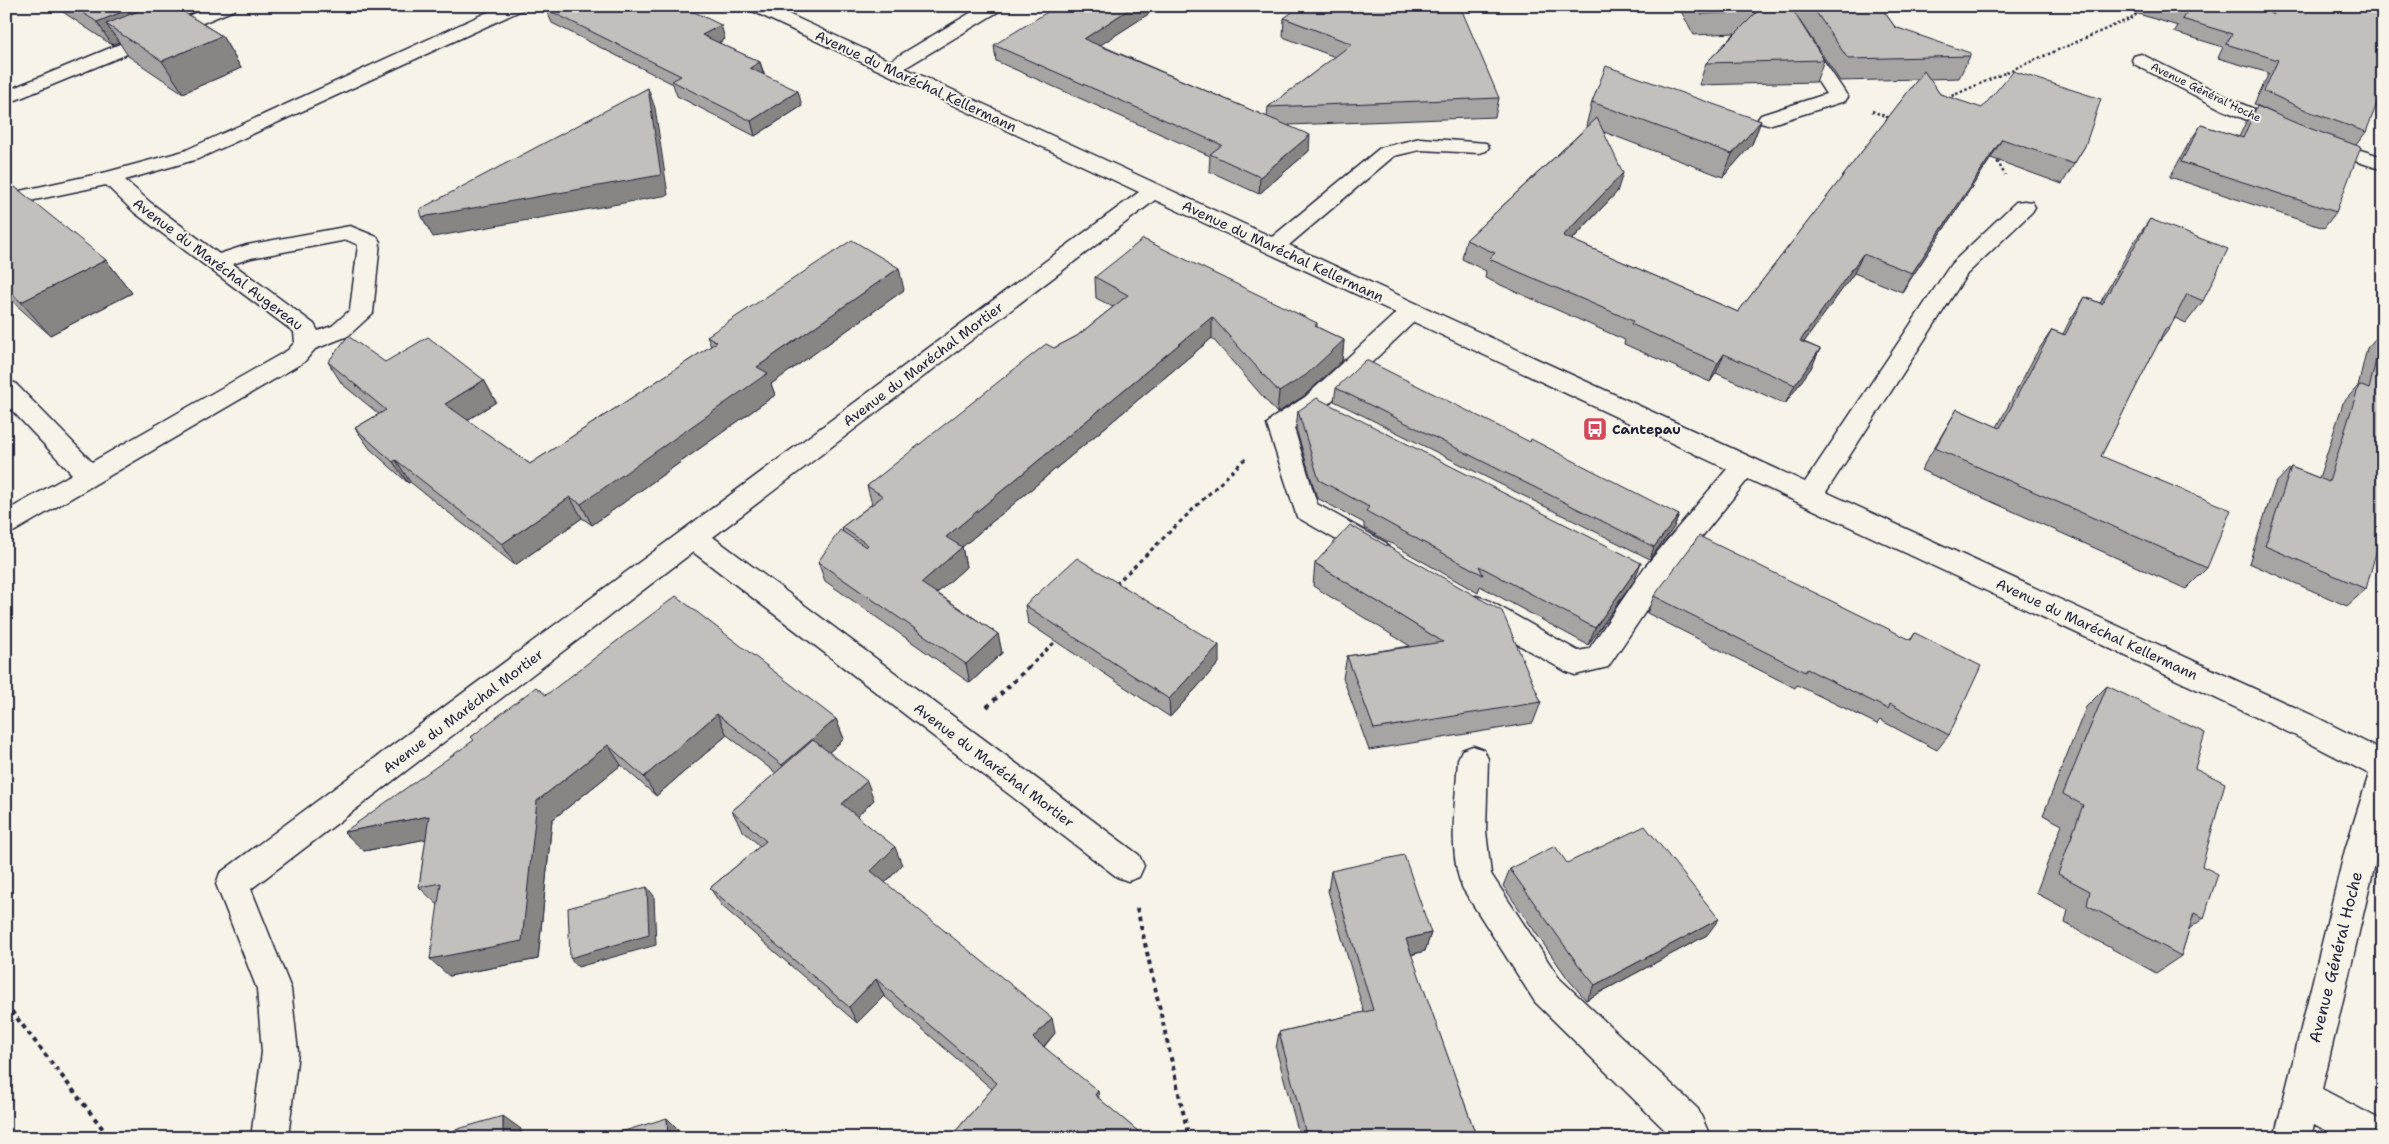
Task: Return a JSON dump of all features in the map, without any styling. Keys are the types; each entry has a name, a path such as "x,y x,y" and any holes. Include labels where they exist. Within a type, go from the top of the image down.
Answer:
{"street":[{"path":"6,98 199,11 228,6"},
{"path":"6,200 110,178 191,155 516,6"},
{"name":"Avenue du Maréchal Kellermann","path":"756,6 2305,726 2383,766"},
{"path":"890,69 995,6"},
{"path":"1768,119 1838,97 1778,6"},
{"name":"Avenue Général Hoche","path":"2141,60 2228,105 2296,135 2383,164"},
{"path":"1274,246 1387,152 1420,144 1479,147"},
{"name":"Avenue du Maréchal Augereau","path":"6,524 296,356 307,343 306,329 143,208 110,178"},
{"name":"Avenue du Maréchal Mortier","path":"269,1138 280,1052 274,988 232,884 1154,191"},
{"path":"1810,495 1959,268 2024,207"},
{"path":"216,262 247,252 350,233 369,242 361,313 340,331 307,343"},
{"path":"1401,564 1306,510 1280,426 1314,403 1412,311"},
{"path":"6,388 89,475"},
{"path":"1314,403 1340,416"},
{"path":"1453,594 1574,663 1598,659 1646,571 1744,466"},
{"name":"Avenue du Maréchal Mortier","path":"694,538 1128,866"},
{"path":"1473,759 1470,831 1475,878 1547,990 1685,1122 1693,1138"},
{"name":"Avenue Général Hoche","path":"2292,1138 2361,850 2383,776"},
{"path":"2301,1097 2376,1138"}],"path":[{"path":"1939,101 2134,17 2142,6"},
{"path":"1994,156 2024,207"},
{"path":"1115,584 1280,426"},
{"path":"956,736 1064,633"},
{"path":"1128,866 1189,1138"},
{"path":"6,1004 110,1138"}],"building":[{"path":"72,6 137,6 97,22"},
{"path":"151,6 174,6 222,36 162,61 106,24"},
{"path":"551,6 682,6 721,25 702,35 760,62 750,68 798,91 751,121 672,81 681,76 546,9"},
{"path":"1057,6 1134,6 1084,39 1310,135 1260,177 1210,154 1222,145 994,45"},
{"path":"1301,6 1460,6 1499,98 1268,107 1352,44 1284,18"},
{"path":"1697,6 1790,6 1824,60 1706,63 1757,12 1701,14"},
{"path":"1812,6 1880,6 1895,27 1970,53 1970,56 1848,59"},
{"path":"2164,6 2258,6 2273,15 2278,6 2383,6 2383,88 2366,132 2308,111 2264,91 2278,60 2226,44 2232,34 2182,19 2186,13"},
{"path":"1606,66 1761,121 1732,154 1592,102"},
{"path":"1924,71 1940,94 1982,108 2013,71 2101,99 2085,146 2074,164 2002,139 1912,273 1863,254 1800,341 1820,349 1795,385 1724,354 1718,363 1631,324 1633,321 1489,259 1495,253 1466,240 1597,118 1623,173 1563,236 1738,312"},
{"path":"648,88 661,175 422,217 420,209"},
{"path":"2257,106 2298,124 2361,147 2336,212 2181,162 2201,125 2243,138"},
{"path":"15,187 106,260 21,302 6,289 6,191"},
{"path":"2150,219 2228,249 2203,301 2187,294 2169,329 2166,328 2101,456 2231,510 2207,568 1935,448 1957,409 2000,428 2052,330 2065,335 2085,297 2102,304"},
{"path":"1143,239 1317,323 1315,326 1344,340 1306,375 1279,392 1212,317 946,537 962,547 921,583 998,634 966,664 818,562 840,530 866,547 868,545 842,527 883,496 867,486 1046,344 1054,348 1077,336 1128,295 1095,277"},
{"path":"852,240 899,268 757,367 768,373 581,504 570,497 502,544 396,460 393,462 355,428 386,410 328,362 348,336 385,362 428,337 484,380 445,404 530,464 717,342 707,336"},
{"path":"2383,331 2383,527 2366,589 2265,546 2291,467 2329,482 2359,385 2369,389"},
{"path":"1366,360 1530,442 1531,439 1679,515 1654,547 1336,388"},
{"path":"1317,398 1641,563 1595,628 1479,566 1483,575 1366,511 1369,507 1319,480 1298,411"},
{"path":"1350,525 1502,611 1541,702 1374,729 1347,656 1443,642 1315,563"},
{"path":"1699,536 1911,640 1915,633 1981,666 1949,735 1890,704 1888,709 1807,669 1805,672 1654,596"},
{"path":"1077,558 1219,645 1169,699 1025,605"},
{"path":"676,596 836,719 782,765 717,714 644,777 608,745 537,801 522,941 430,959 441,883 419,887 429,816 344,832 474,740 471,737 536,687 546,695"},
{"path":"2107,686 2205,733 2195,768 2225,783 2202,866 2218,874 2204,918 2194,913 2181,956 2087,905 2090,891 2058,874 2083,805 2063,794"},
{"path":"813,740 867,781 842,804 895,847 871,871 1052,1018 1033,1038 1098,1091 1095,1095 1146,1138 960,1138 954,1133 997,1083 876,979 849,1007 710,888 766,841 732,811"},
{"path":"1645,826 1719,919 1595,985 1577,963 1510,869 1555,846 1567,863"},
{"path":"1404,855 1431,933 1406,939 1477,1138 1307,1138 1279,1032 1373,1010 1331,871"},
{"path":"647,887 649,935 570,958 568,908"},
{"path":"503,1116 503,1138 427,1138"},
{"path":"667,1118 668,1138 601,1138"}],"place":[{"name":"Cantepau","path":"1595,429"}]}
